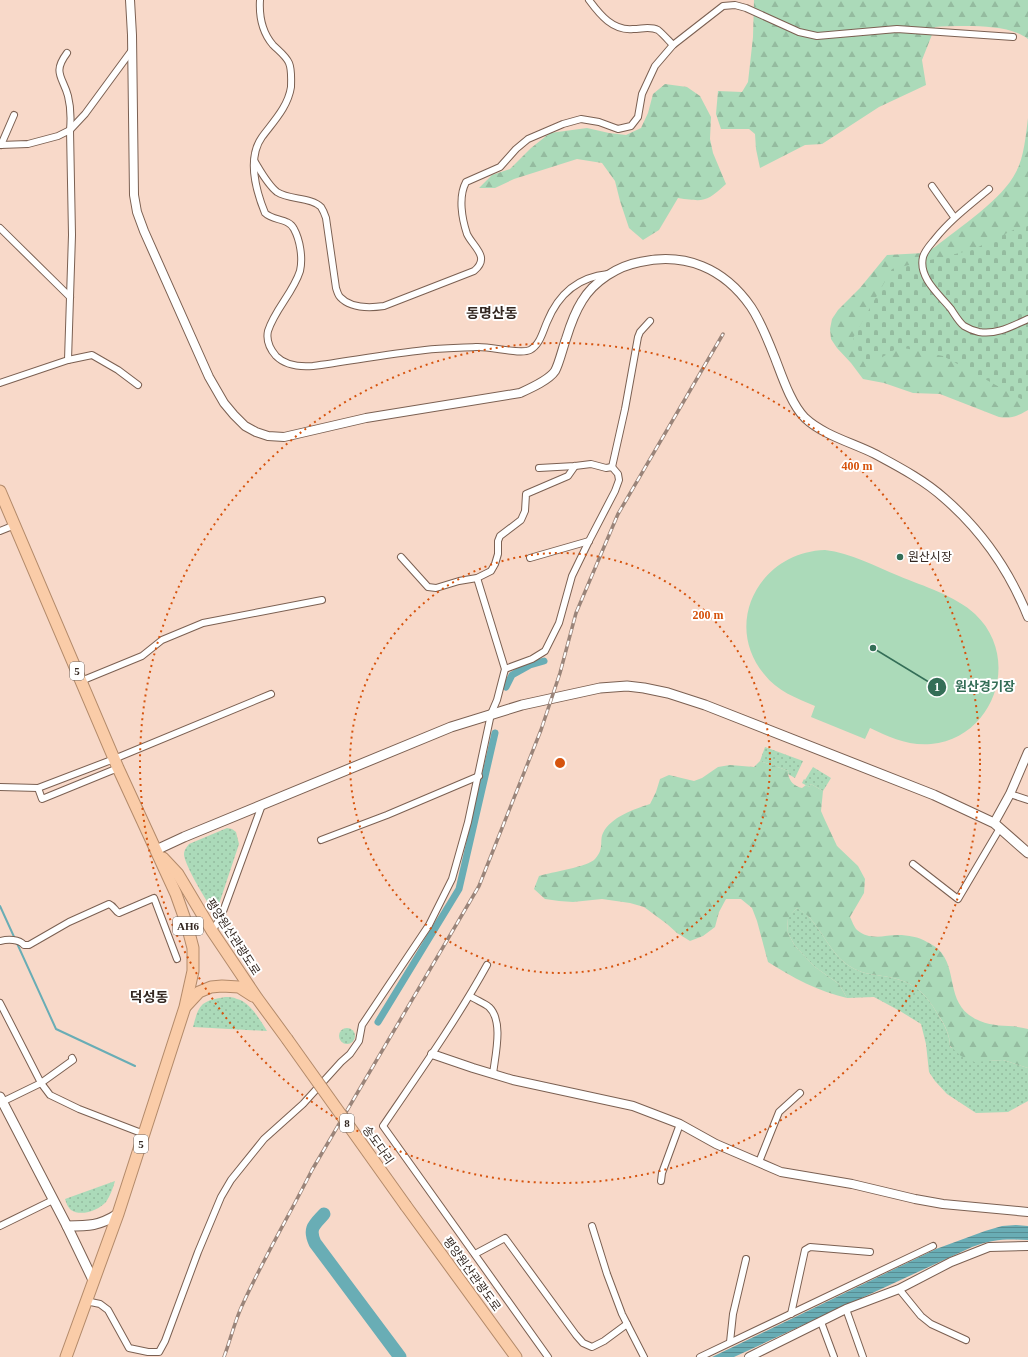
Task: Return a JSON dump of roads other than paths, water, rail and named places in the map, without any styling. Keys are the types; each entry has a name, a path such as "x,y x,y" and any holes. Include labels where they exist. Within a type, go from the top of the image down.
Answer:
{"highway":[{"name":"5","path":"0,491 116,764 156,850"},
{"name":"평양원산관광도로","path":"156,850 178,874 212,930 287,1040"},
{"name":"AH6","path":"156,850 176,894 193,948 193,971 185,1007"},
{"name":"8","path":"185,1007 199,992 211,987 239,987 257,998"},
{"name":"5","path":"66,1357 118,1214 185,1007"},
{"name":"송도다리","path":"287,1040 406,1206"},
{"name":"평양원산관광도로","path":"406,1206 516,1357"}],"main road":[{"path":"156,850 451,727 522,704 600,688 627,686 668,693 706,705 934,795 997,826 1028,853"},
{"path":"1,1099 67,1226 93,1280"},
{"path":"67,1226 89,1226 106,1221 118,1214"}],"street":[{"path":"130,0 134,195 137,212 209,377 224,403 234,416 245,426 268,436 284,437 366,418 520,393 539,384 555,371 569,330 582,300 609,274 637,262 673,258 699,264 713,271 728,282 742,296 758,319 791,396 804,416 816,426 909,472 945,498 997,557 1019,595 1028,617"},
{"path":"260,0 259,13 264,30 273,45 290,64 291,86 288,101 261,139 257,149 254,173 255,180 265,213 290,224 294,228 299,244 301,258 300,271 268,332 269,344 272,351 279,359 299,367 433,349 486,346 523,352 531,350 538,343 555,306 569,289 593,276 609,274"},
{"path":"589,0 602,17 612,24 626,29 651,28 658,31 673,45"},
{"path":"255,162 263,176 277,191 288,197 298,198 316,204 322,208 326,218 336,288 340,297 354,305 371,308 384,306 474,271 479,267 481,261 478,248 470,240 462,209 462,194 466,182 500,166 528,139 563,124 581,119 599,122 618,129 631,126 638,117 642,94 655,66 673,45 723,6 735,5 746,8 799,32 817,36 897,29 1013,37"},
{"path":"14,115 1,145 28,144 58,136 70,130 85,114 132,50"},
{"path":"67,53 61,61 59,69 69,102 71,115 72,235 68,360"},
{"path":"932,186 954,217"},
{"path":"989,189 954,217 928,248 923,256 923,268 936,293 951,308 964,326 981,332 1002,331 1028,318"},
{"path":"0,228 70,297"},
{"path":"612,467 625,409 638,338 640,332 650,321"},
{"path":"0,383 68,360 92,355 134,380 138,385"},
{"path":"539,468 591,464 606,468 612,467"},
{"path":"401,557 428,587 436,588 459,581 477,578 491,571 498,554 498,541 500,536 521,520 525,511 526,494 568,476 575,466"},
{"path":"505,669 532,659 545,651 559,623 572,576 615,491 619,480 618,474 612,467"},
{"path":"0,531 15,525"},
{"path":"530,558 589,540"},
{"path":"86,1301 100,1304 108,1310 129,1348 148,1352 159,1352 165,1341 198,1252 221,1197 232,1180 264,1139 303,1104 350,1054 360,1041 362,1025 429,925 454,873 479,776 491,714 497,700 505,669 477,578"},
{"path":"81,681 142,656 162,640 203,623 322,600"},
{"path":"38,788 42,799 271,694"},
{"path":"912,864 958,900 997,826 1028,752"},
{"path":"0,788 38,788 116,764"},
{"path":"321,840 387,815 479,776"},
{"path":"1010,794 1028,800"},
{"path":"212,930 221,917 262,805"},
{"path":"0,941 16,940 22,942 24,945 29,945 69,922 109,904 119,913 154,898 177,959"},
{"path":"487,965 470,996 383,1126 548,1357"},
{"path":"470,996 488,1006 493,1012 497,1024 493,1074"},
{"path":"0,1003 40,1083 46,1090 54,1097 79,1109 144,1134"},
{"path":"432,1054 493,1074 633,1106 680,1124 716,1144 782,1172 852,1184 943,1204 1028,1212"},
{"path":"1,1099 40,1083 73,1060 72,1058"},
{"path":"759,1162 779,1112 800,1093"},
{"path":"661,1181 662,1173 680,1124"},
{"path":"0,1226 53,1200"},
{"path":"592,1226 607,1274 622,1314 644,1357"},
{"path":"475,1254 505,1238 583,1343 592,1347 604,1341 628,1324"},
{"path":"700,1357 933,1246"},
{"path":"749,1357 758,1355 846,1309 899,1289 951,1262 989,1247 1028,1246"},
{"path":"791,1314 805,1250 810,1247 870,1252"},
{"path":"730,1342 733,1314 746,1259"},
{"path":"899,1289 921,1316 931,1324 966,1340"},
{"path":"846,1309 863,1357"},
{"path":"821,1322 834,1357"}],"water":[{"path":"1002,1226 1028,1226 1028,1240 1000,1240 987,1242 972,1247 734,1357 712,1357 936,1249 985,1231"}],"waterway":[{"path":"506,687 512,675 530,665 544,661"},
{"path":"378,1022 459,889 495,733"},
{"path":"0,906 56,1029 135,1066"},
{"path":"324,1214 312,1230 315,1243 400,1357"}],"railway":[{"path":"224,1357 249,1290 312,1170 479,886 541,730 560,673 576,613 618,514 723,334"}],"place":[{"name":"원산시장","path":"900,557"},
{"name":"원산경기장","path":"873,648"}],"district":[{"name":"동명산동","path":"492,313"},
{"name":"덕성동","path":"149,997"}]}
